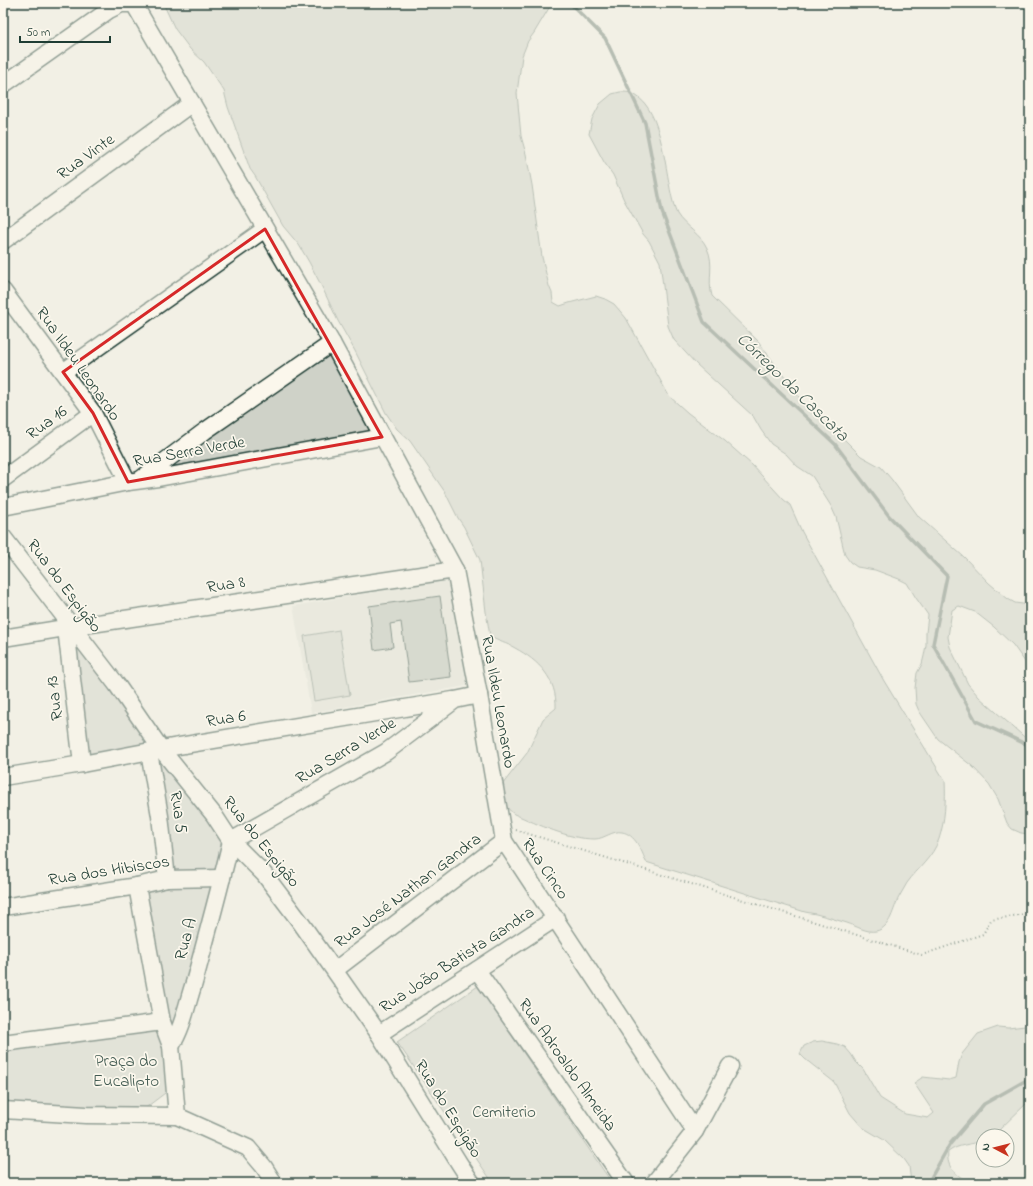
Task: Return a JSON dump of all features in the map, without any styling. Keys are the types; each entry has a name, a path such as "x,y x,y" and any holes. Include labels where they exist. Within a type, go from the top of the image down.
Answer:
{"street":[{"name":"Rua Ildeu Leonardo","path":"3,85 109,10 122,4 134,4 332,344 455,570 479,695 504,841"},
{"name":"Rua Vinte","path":"3,241 192,103"},
{"path":"63,372 266,229"},
{"name":"Rua Ildeu Leonardo","path":"3,291 94,413 134,481"},
{"path":"134,481 332,344"},
{"name":"Rua 16","path":"3,479 94,413"},
{"name":"Rua Serra Verde","path":"3,507 134,481 158,478 382,437"},
{"name":"Rua do Espigão","path":"3,537 69,628 117,685 155,750 214,815 231,841 264,874 335,970 379,1034 458,1163 472,1183"},
{"name":"Rua 8","path":"3,638 455,570"},
{"name":"Rua 13","path":"69,628 82,764"},
{"name":"Rua Serra Verde","path":"231,841 386,752 455,700 479,695"},
{"name":"Rua 6","path":"3,777 455,700"},
{"name":"Rua 5","path":"155,750 167,879"},
{"name":"Rua A","path":"171,1046 176,1038 188,1002 212,917 231,841"},
{"name":"Rua Cinco","path":"504,841 695,1131"},
{"name":"Rua José Nathan Gandra","path":"335,970 504,841"},
{"name":"Rua dos Hibiscos","path":"3,907 137,886 167,879 222,878"},
{"path":"137,886 162,1022 171,1046 177,1116"},
{"name":"Rua João Batista Gandra","path":"379,1034 556,918"},
{"name":"Rua Adroaldo Almeida","path":"477,970 626,1183"},
{"path":"3,1043 162,1022"},
{"path":"654,1183 695,1131 730,1066"},
{"path":"3,1110 86,1115 177,1116 248,1148 264,1167 274,1183"}],"path":[{"path":"501,825 922,954 983,934 991,920 1030,913"}],"highlighted area":[{"path":"265,229 382,437 128,482 93,413 63,372"}],"shaded area":[{"path":"454,578 472,685 311,713 293,606"}],"green space":[{"path":"163,3 552,3 528,41 522,56 517,93 521,136 532,185 542,257 553,302 560,306 596,296 614,304 626,318 669,396 752,465 790,505 802,532 884,681 945,781 944,818 939,839 929,857 907,883 899,897 891,917 885,926 876,931 865,930 847,923 805,912 646,862 634,839 627,833 615,832 602,838 595,839 574,837 534,823 510,811 506,805 502,785 527,753 543,719 556,708 556,698 550,680 539,665 524,653 490,636 480,560 464,527 445,492 410,441 397,429 386,413 309,262 299,245 283,226 250,169 228,107 224,91 204,62 190,49 175,29"},
{"path":"620,92 635,95 644,103 652,114 662,144 673,204 677,214 680,219 701,239 709,254 712,296 758,341 807,408 841,436 861,456 881,467 919,517 1008,599 1015,603 1030,605 1030,669 1013,645 975,612 959,606 952,610 948,637 950,647 968,684 979,697 1030,742 1030,834 1021,833 1012,829 1007,823 998,799 989,784 972,766 938,739 919,711 916,704 915,688 917,673 922,664 926,645 928,615 907,583 875,570 857,567 850,562 845,555 836,517 831,506 812,476 797,466 786,454 771,444 753,416 696,364 674,340 668,326 660,262 624,200 613,175 589,134 592,119 600,104 612,94"},
{"path":"331,347 378,436 156,475"},
{"path":"70,628 158,748 84,763"},
{"path":"339,630 350,695 314,701 304,636"},
{"path":"159,759 227,840 216,877 169,876 161,817"},
{"path":"220,880 172,1044 142,886"},
{"name":"Cemiterio","path":"478,986 612,1183 493,1183 397,1042"},
{"path":"1030,1019 1030,1100 1001,1128 975,1128 975,1143 960,1146 948,1152 949,1163 953,1171 970,1183 911,1183 909,1166 904,1159 884,1140 862,1127 850,1113 834,1082 800,1054 804,1046 813,1042 822,1041 845,1047 863,1069 880,1098 905,1114 928,1118 934,1113 914,1083 923,1077 949,1080 956,1078 962,1054 978,1034 998,1027 1008,1028 1025,1026"},
{"name":"Praça do Eucalipto","path":"159,1025 173,1087 140,1112 3,1110 3,1045"}],"building":[{"path":"440,596 451,677 409,682 401,622 390,624 393,647 374,650 369,606"}],"waterway":[{"name":"Córrego da Cascata","path":"570,3 605,38 645,123 662,212 704,322 835,444 889,516 947,576 933,644 976,721 1030,746 1030,748"},
{"path":"928,1183 950,1144 984,1104 1030,1078"}]}
